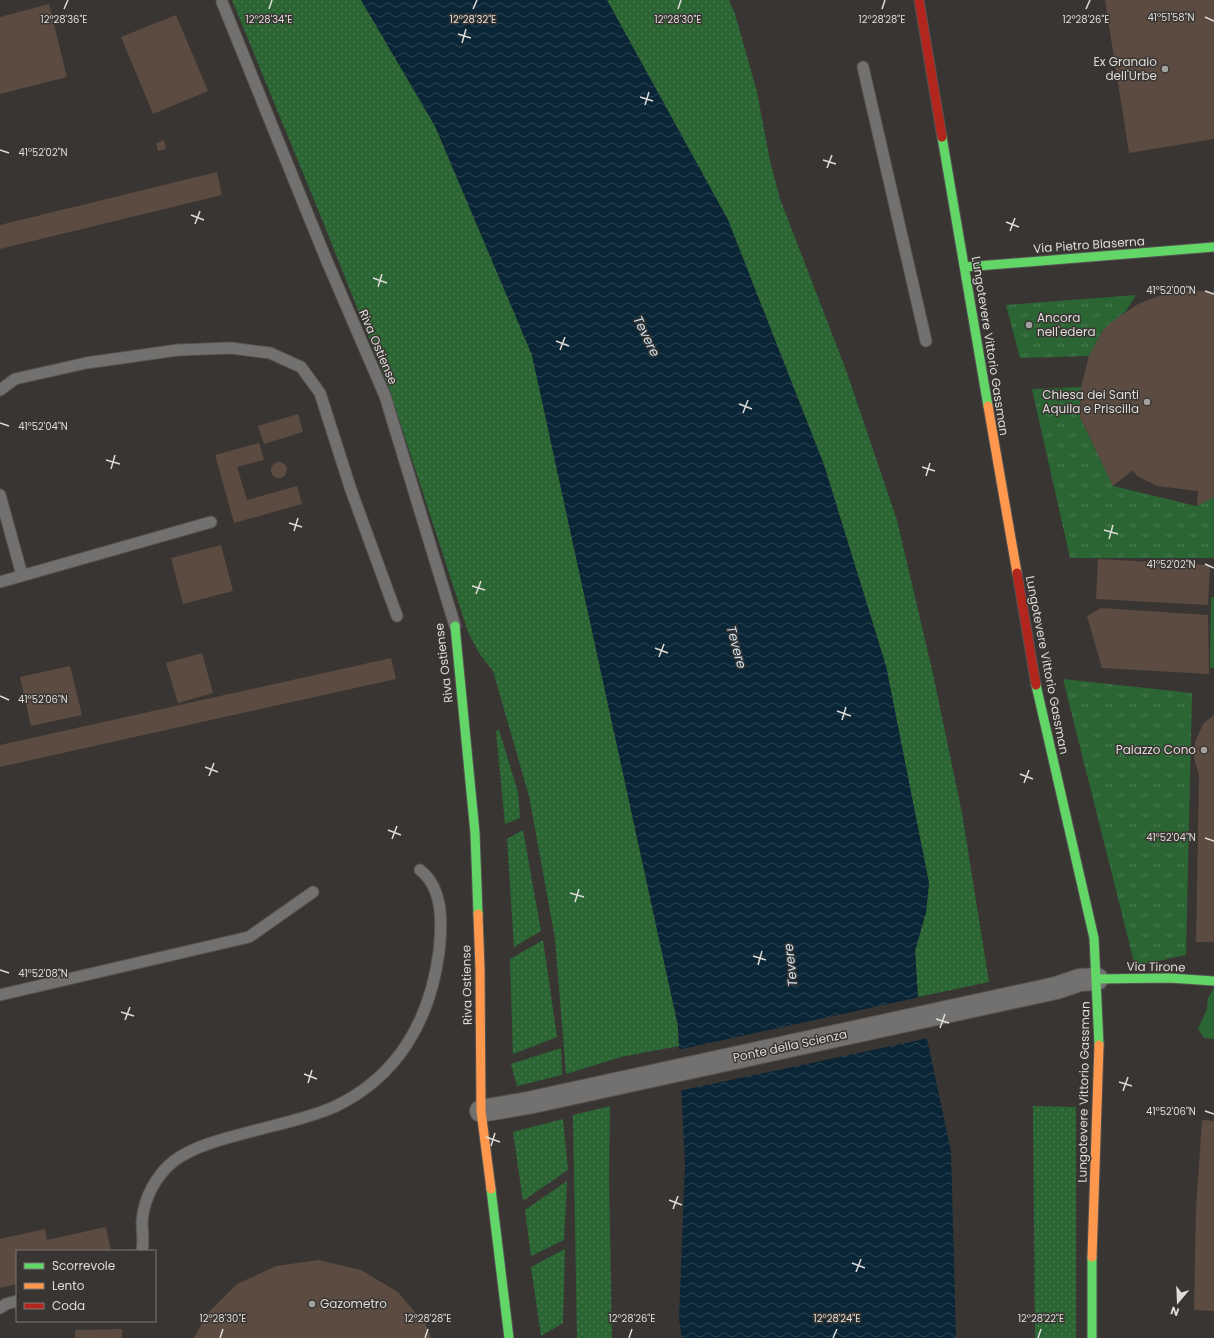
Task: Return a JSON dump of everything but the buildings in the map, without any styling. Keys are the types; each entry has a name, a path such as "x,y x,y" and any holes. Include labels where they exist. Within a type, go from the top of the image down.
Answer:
{"street":[{"name":"Lungotevere Vittorio Gassman","path":"919,0 1035,679 1094,938 1100,1033 1092,1237 1092,1338"},
{"name":"Via Pietro Blaserna","path":"965,267 1214,247"},
{"name":"Riva Ostiense","path":"455,626 475,833 480,969 481,1111 509,1338"},
{"name":"Via Tirone","path":"1097,979 1169,978 1214,981"},
{"name":"Ponte della Scienza","path":"481,1111 528,1103 1056,988 1080,980 1097,979"}],"lane":[{"name":"Riva Ostiense","path":"222,2 326,259 385,396 455,626"},
{"path":"863,68 926,341"},
{"path":"0,390 15,379 86,363 178,350 230,348 270,353 301,367 320,393 351,490 397,616"},
{"path":"0,495 22,576"},
{"path":"0,582 211,522"},
{"path":"142,1250 144,1241 142,1222 145,1202 149,1192 173,1162 186,1153 217,1141 334,1107 357,1094 378,1078 399,1057 408,1045 424,1012 431,992 440,941 440,909 437,897 433,883 427,875 420,870"},
{"path":"0,995 250,937 313,892"},
{"path":"0,1308 6,1304 16,1301"}],"green space":[{"path":"232,0 361,0 435,126 532,355 678,1026 679,1046 621,1057 566,1074 555,938 529,796 493,671 479,653 468,632 389,388"},
{"path":"607,0 729,0 735,14 757,92 770,161 780,199 846,370 897,520 933,674 962,813 989,982 918,997 915,951 926,912 929,883 886,666 824,465 728,220"},
{"path":"1136,295 1126,311 1103,330 1089,356 1020,358 1006,305"},
{"path":"1081,387 1080,417 1113,486 1196,506 1214,497 1214,558 1070,558 1032,389"},
{"path":"1211,597 1214,597 1214,668 1210,668"},
{"path":"1063,679 1192,693 1186,955 1135,966"},
{"path":"499,730 518,792 520,818 505,824 496,731"},
{"path":"523,830 541,931 514,947 507,839"},
{"path":"543,940 557,1037 513,1054 510,959"},
{"path":"1214,988 1214,1039 1204,1038 1198,1029 1207,1009 1208,998"},
{"path":"561,1048 562,1075 517,1086 511,1064"},
{"path":"610,1106 609,1179 612,1338 577,1338 573,1115"},
{"path":"1033,1106 1076,1107 1076,1338 1035,1338"},
{"path":"563,1119 568,1170 523,1201 513,1132"},
{"path":"567,1181 564,1240 531,1256 525,1210"},
{"path":"565,1249 563,1323 541,1336 531,1267"}],"water":[{"name":"Tevere","path":"361,0 607,0 728,220 824,465 886,666 929,883 926,912 915,951 918,997 951,1151 956,1338 682,1338 679,1319 685,1164 678,1026 532,355 435,126"}],"pier":[{"path":"920,997 929,1038 679,1091 677,1050"}],"traffic: fast":[{"path":"942,137 988,406"},
{"path":"965,267 1214,247"},
{"path":"455,626 475,833 478,914"},
{"path":"1036,685 1094,938 1099,1045"},
{"path":"1097,979 1169,978 1214,981"},
{"path":"491,1189 509,1338"},
{"path":"1092,1257 1092,1338"}],"traffic: slow":[{"path":"988,406 1017,573"},
{"path":"478,914 481,1111 491,1189"},
{"path":"1092,1257 1099,1045"}],"traffic: jam":[{"path":"919,0 942,137"},
{"path":"1017,573 1036,685"}],"place":[{"name":"Ex Granaio dell'Urbe","path":"1165,69"},
{"name":"Ancora nell'edera","path":"1029,325"},
{"name":"Chiesa dei Santi Aquila e Priscilla","path":"1147,402"},
{"name":"Palazzo Cono","path":"1204,750"},
{"name":"Gazometro","path":"312,1304"}]}
